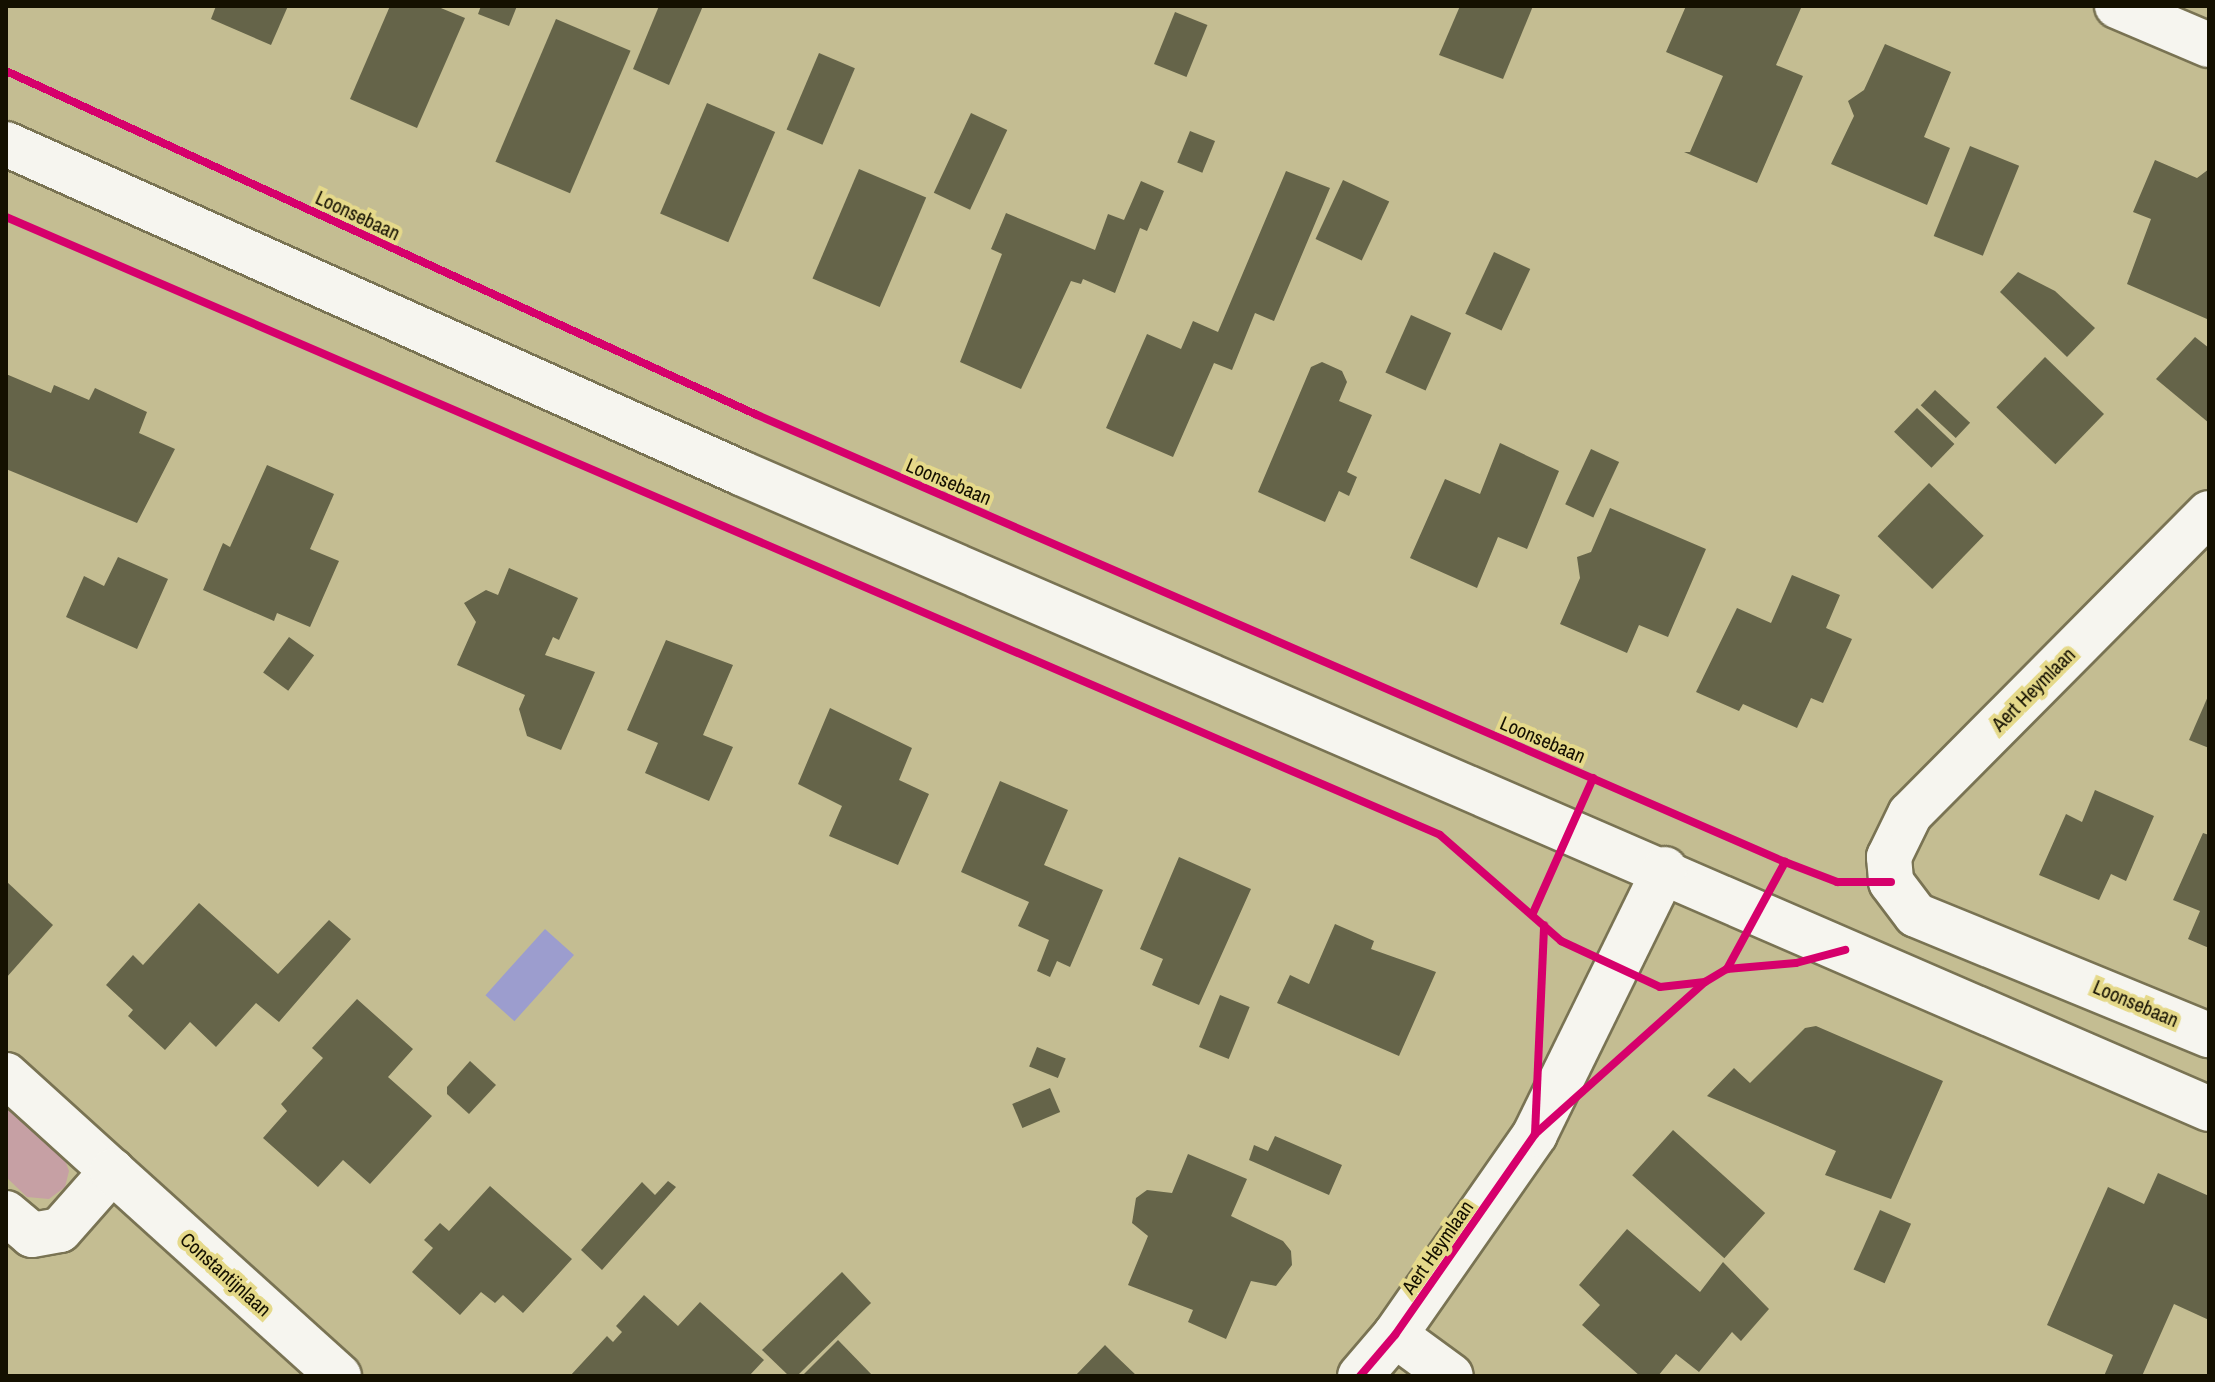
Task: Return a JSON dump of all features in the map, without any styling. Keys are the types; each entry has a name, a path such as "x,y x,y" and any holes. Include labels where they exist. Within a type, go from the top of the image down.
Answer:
{"street":[{"path":"2117,6 2209,45"},
{"path":"6,144 741,473 1665,869 2209,1109"},
{"name":"Aert Heymlaan","path":"1891,882 1889,857 1897,832 1910,814 2209,513"},
{"name":"Aert Heymlaan","path":"1360,1376 1395,1335 1535,1134 1665,869"},
{"name":"Loonsebaan","path":"1891,882 1916,915 2209,1035"},
{"name":"Constantijnlaan","path":"6,1075 339,1376"},
{"path":"6,1213 32,1235 60,1230 112,1171"},
{"path":"1395,1335 1451,1376"}],"shaded area":[{"path":"6,1103 63,1155 69,1171 65,1187 49,1199 27,1197 6,1177"}],"water":[{"path":"545,929 574,955 514,1021 485,995"}],"building":[{"path":"216,6 288,6 271,45 211,19"},
{"path":"390,6 436,6 465,18 417,128 350,99"},
{"path":"481,6 517,6 509,26 478,14"},
{"path":"659,6 703,6 669,85 633,69"},
{"path":"1460,6 1533,6 1503,79 1439,55"},
{"path":"1686,6 1801,8 1776,65 1803,76 1757,183 1684,152 1690,152 1723,76 1666,52"},
{"path":"1175,12 1207,25 1186,77 1154,64"},
{"path":"556,19 631,51 570,193 495,162"},
{"path":"1885,44 1951,72 1924,137 1950,148 1927,205 1831,164 1854,116 1848,101 1864,90"},
{"path":"819,53 855,68 822,145 787,129"},
{"path":"707,103 775,132 728,242 660,213"},
{"path":"971,113 1007,130 970,210 934,193"},
{"path":"1190,131 1215,141 1202,173 1177,163"},
{"path":"1970,146 2019,166 1983,256 1934,236"},
{"path":"2155,160 2197,178 2209,169 2207,319 2127,284 2151,219 2133,212"},
{"path":"859,169 926,198 880,307 813,279"},
{"path":"1286,171 1330,188 1274,321 1255,313 1232,370 1214,363 1173,457 1106,428 1147,334 1181,349 1193,321 1218,332"},
{"path":"1343,180 1389,202 1362,260 1316,239"},
{"path":"1141,181 1164,191 1147,231 1140,228 1115,293 1083,279 1081,284 1071,281 1021,389 960,362 1002,254 991,249 1006,213 1095,250 1108,214 1124,220"},
{"path":"1494,252 1530,269 1502,331 1465,314"},
{"path":"2018,272 2055,291 2095,328 2067,357 2000,292"},
{"path":"1411,315 1451,333 1426,390 1385,373"},
{"path":"2195,337 2209,348 2209,423 2156,379"},
{"path":"2045,357 2104,414 2055,464 1996,407"},
{"path":"1322,362 1342,371 1347,382 1339,401 1372,415 1347,472 1357,477 1349,496 1339,491 1325,522 1258,492 1311,367"},
{"path":"6,374 51,393 54,385 89,400 95,388 147,412 139,433 175,449 137,523 6,469"},
{"path":"1935,390 1970,423 1956,438 1921,405"},
{"path":"1917,408 1954,444 1931,468 1894,432"},
{"path":"1500,443 1559,471 1527,549 1498,537 1477,588 1410,558 1445,479 1480,494"},
{"path":"1591,449 1619,462 1593,517 1565,504"},
{"path":"267,465 334,494 310,549 339,561 310,627 277,613 274,621 203,590 223,543 230,547"},
{"path":"1929,483 1984,536 1932,589 1878,536"},
{"path":"1610,508 1706,549 1668,637 1639,625 1627,653 1560,624 1580,578 1577,557 1591,552"},
{"path":"118,557 168,579 137,649 66,617 84,576 104,586"},
{"path":"509,568 578,598 559,640 553,637 545,655 595,672 561,750 527,736 519,709 525,695 457,665 476,622 464,603 486,590 498,595"},
{"path":"1792,575 1840,595 1826,628 1852,639 1823,703 1811,698 1797,728 1743,704 1739,711 1696,692 1737,608 1771,623"},
{"path":"289,637 314,655 288,691 263,673"},
{"path":"666,640 733,665 703,735 733,747 709,801 645,773 658,743 627,730"},
{"path":"2209,694 2209,748 2189,740"},
{"path":"830,708 912,748 899,780 929,794 898,865 829,836 842,806 798,784"},
{"path":"1000,781 1068,810 1044,865 1103,890 1070,967 1057,961 1050,977 1037,971 1049,940 1018,926 1029,902 961,872"},
{"path":"2095,790 2154,816 2126,881 2111,874 2099,900 2039,875 2066,814 2082,822"},
{"path":"2203,833 2209,835 2209,948 2188,939 2200,911 2173,900"},
{"path":"1179,857 1251,889 1199,1005 1152,985 1163,959 1140,949"},
{"path":"6,881 53,925 6,978"},
{"path":"199,903 278,974 329,920 351,939 279,1022 256,1003 216,1047 190,1022 165,1050 128,1016 133,1010 106,985 133,955 143,965"},
{"path":"1335,924 1374,941 1371,949 1436,972 1399,1056 1277,1003 1290,975 1309,984"},
{"path":"1220,995 1250,1007 1229,1059 1199,1047"},
{"path":"357,999 413,1049 388,1077 432,1116 370,1184 343,1160 318,1187 263,1138 287,1111 281,1104 323,1058 312,1048"},
{"path":"1816,1026 1943,1081 1891,1199 1825,1175 1836,1151 1707,1096 1734,1068 1750,1083 1805,1028"},
{"path":"1037,1047 1066,1059 1058,1078 1029,1066"},
{"path":"470,1061 496,1085 469,1114 447,1094 447,1087"},
{"path":"1050,1088 1060,1112 1022,1128 1012,1104"},
{"path":"1673,1130 1765,1213 1724,1258 1632,1175"},
{"path":"1275,1136 1342,1165 1329,1195 1249,1160 1254,1145 1268,1151"},
{"path":"1188,1154 1247,1179 1231,1216 1283,1241 1291,1251 1292,1265 1276,1286 1251,1281 1226,1339 1188,1322 1193,1310 1128,1285 1148,1236 1132,1223 1136,1198 1147,1190 1172,1193"},
{"path":"2158,1173 2209,1196 2209,1320 2174,1304 2142,1376 2104,1376 2113,1355 2047,1325 2108,1187 2144,1204"},
{"path":"668,1181 676,1187 602,1270 581,1250 642,1182 655,1195"},
{"path":"490,1186 572,1259 523,1313 503,1295 495,1303 481,1292 460,1315 412,1272 433,1248 424,1240 440,1223 449,1231"},
{"path":"1880,1210 1911,1224 1885,1283 1854,1269"},
{"path":"1627,1229 1700,1292 1723,1262 1769,1309 1741,1341 1732,1332 1699,1372 1676,1354 1658,1376 1640,1376 1582,1325 1600,1305 1579,1285"},
{"path":"842,1272 871,1303 797,1376 789,1376 762,1350"},
{"path":"644,1295 678,1326 700,1302 764,1360 749,1376 570,1376 607,1336 613,1342 622,1332 616,1326"},
{"path":"838,1340 873,1376 802,1376"},
{"path":"1105,1345 1116,1356 1137,1376 1075,1376"}],"cycle path":[{"path":"6,71 755,414 1785,862 1837,882 1891,882"},
{"path":"6,217 1440,835 1561,941 1660,987 1705,982 1727,969 1796,963 1845,950"},
{"path":"1533,913 1593,778"},
{"path":"1727,969 1785,862"},
{"path":"1535,1134 1544,925"},
{"path":"1360,1376 1395,1335 1535,1134 1705,982"}]}
